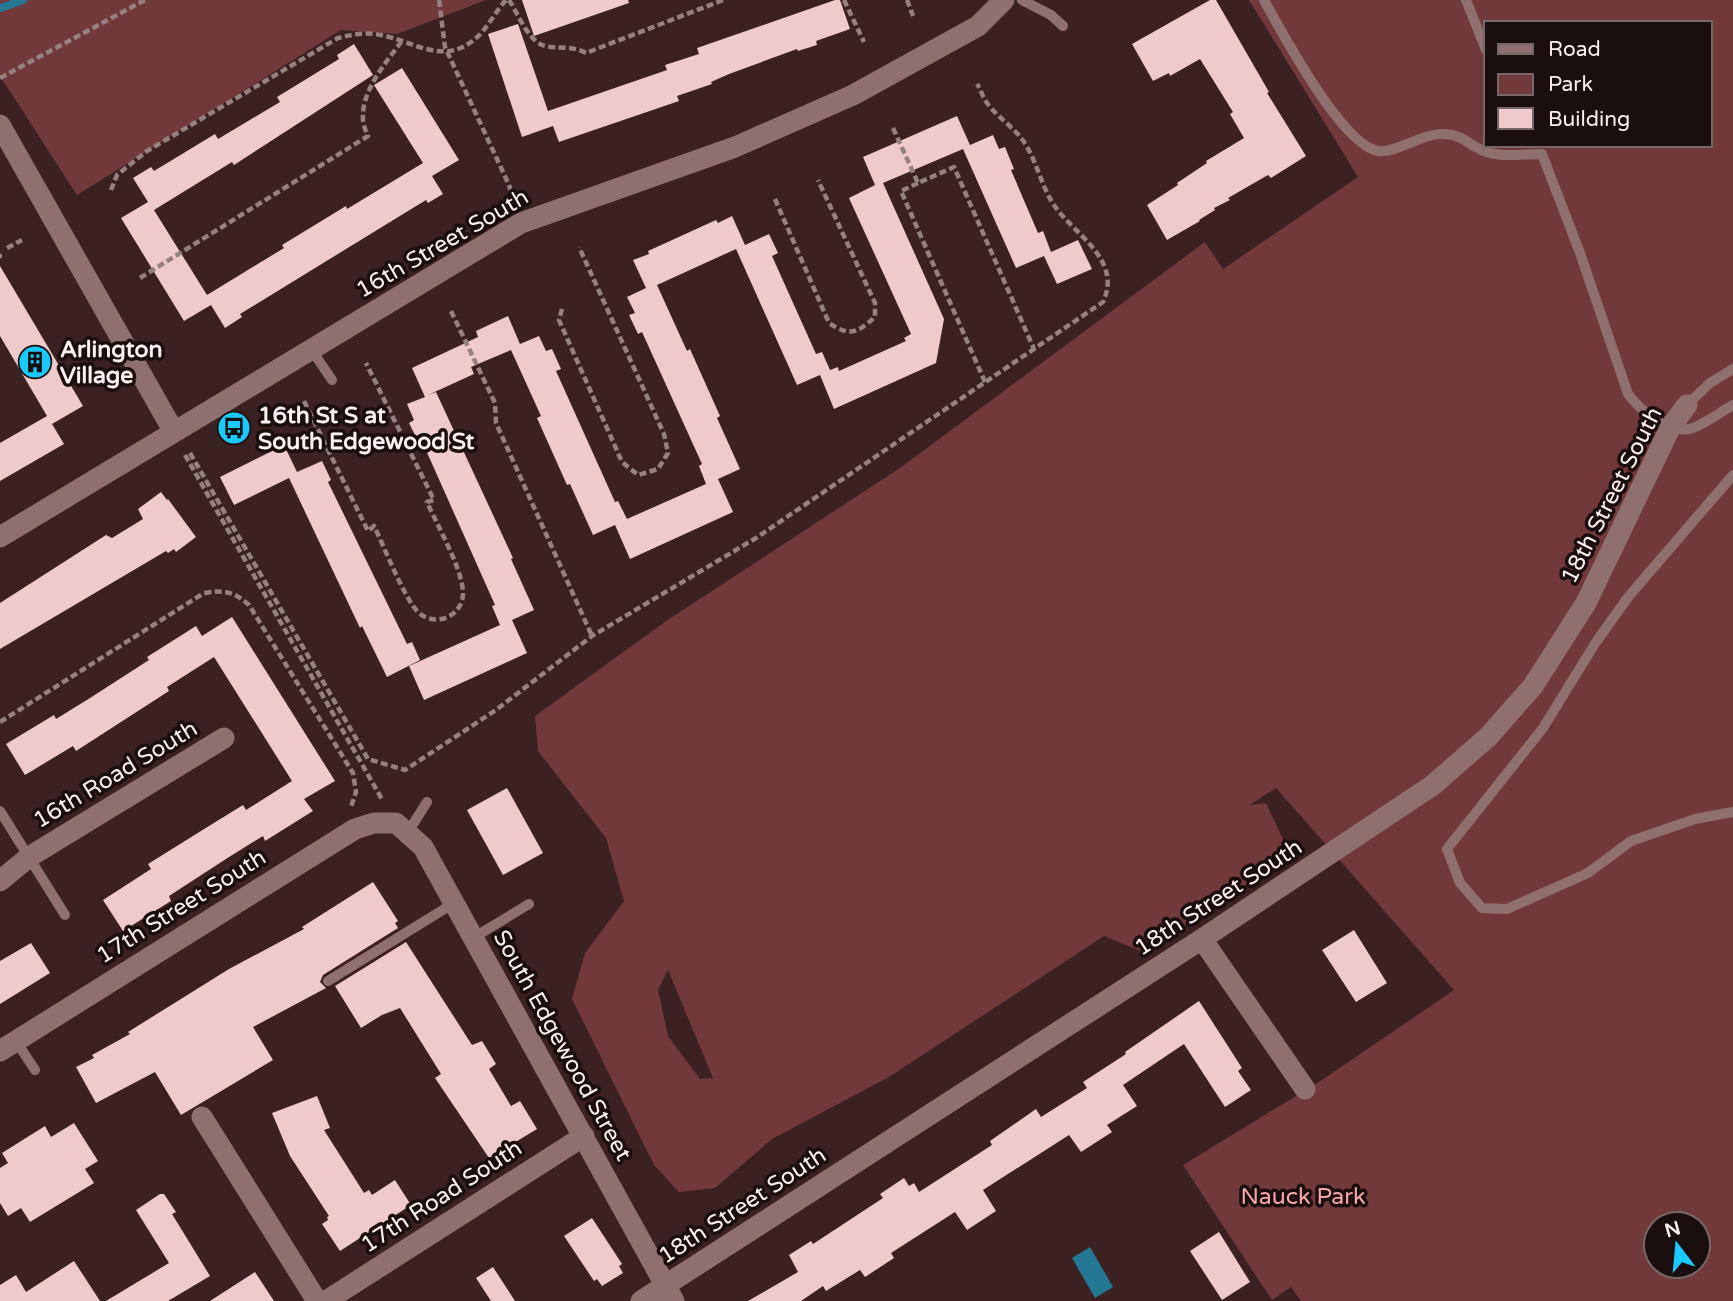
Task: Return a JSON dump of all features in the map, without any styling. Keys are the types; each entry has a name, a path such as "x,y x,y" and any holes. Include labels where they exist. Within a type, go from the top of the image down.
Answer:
{"street":[{"name":"16th Street South","path":"0,537 521,223 735,147 853,95 978,26 1004,0"},
{"path":"0,125 174,432"},
{"name":"18th Street South","path":"641,1301 670,1293 1433,785 1489,736 1533,686 1586,603 1670,428 1687,405"},
{"name":"16th Road South","path":"0,881 29,857 224,738"},
{"name":"17th Street South","path":"8,1046 355,829 373,823 402,828"},
{"name":"South Edgewood Street","path":"402,828 422,847 670,1293"},
{"path":"1202,939 1306,1089"},
{"path":"202,1117 317,1301"},
{"name":"17th Road South","path":"326,1301 584,1136"}],"lane":[{"path":"1022,0 1051,15 1063,26"},
{"path":"1264,0 1289,46 1334,114 1364,147 1381,152 1427,135 1444,133 1463,137 1485,152 1509,155 1540,150 1580,253 1628,394 1638,407 1670,428 1689,429 1733,405"},
{"path":"1466,0 1484,45"},
{"path":"311,349 331,380"},
{"path":"1687,405 1710,383 1733,369"},
{"path":"1733,475 1629,596 1595,642 1543,728 1447,849 1460,883 1482,908 1507,909 1588,873 1631,841 1695,819 1733,812"},
{"path":"402,828 427,803"},
{"path":"0,811 65,915"},
{"path":"328,981 454,903"},
{"path":"473,938 529,904"},
{"path":"8,1046 35,1070"}],"path":[{"path":"0,78 145,0"},
{"path":"439,0 447,52 509,186 521,223"},
{"path":"111,190 117,175 147,152 338,38 359,33 383,35 429,51 447,52 473,41 508,0 531,36 543,46 576,47 586,52 723,0"},
{"path":"844,0 864,42"},
{"path":"907,0 913,16"},
{"path":"141,278 368,136 363,120 367,98 376,77 401,42"},
{"path":"384,803 187,454 368,759 405,770 496,710 592,636 756,538 1103,302 1109,289 1108,274 1093,247 1052,203 1025,144 987,103 977,84"},
{"path":"892,128 918,183"},
{"path":"985,382 901,191 954,167 1034,349"},
{"path":"775,199 830,323 843,332 860,330 875,317 875,303 818,180"},
{"path":"7,248 22,240"},
{"path":"562,309 559,320 622,462 638,475 658,469 668,453 664,434 579,247"},
{"path":"451,311 495,404 496,423 592,636"},
{"path":"304,401 368,531 374,526 409,598 419,613 432,619 448,618 459,610 463,594 461,579 427,502 434,500 366,363"},
{"path":"0,722 204,593 222,590 238,595 249,605 354,773 356,792 350,811"}],"green space":[{"path":"0,0 486,0 397,34 341,30 77,195 0,76"},
{"name":"Nauck Park","path":"1249,0 1733,0 1733,1301 1301,1301 1291,1287 1272,1300 1183,1165 1322,1080 1454,990 1276,788 1250,805 1266,803 1291,856 1143,952 1104,936 889,1077 772,1139 715,1188 679,1192 654,1165 572,999 585,953 624,901 606,838 538,751 535,716 666,621 900,468 1205,242 1223,269 1358,177","holes":["668,970 713,1078 700,1079 668,1036 658,990"]}],"water":[{"path":"1090,1247 1113,1287 1095,1298 1072,1258"}],"building":[{"path":"522,0 628,0 629,3 534,36"},
{"path":"840,0 850,29 816,41 817,45 798,51 797,49 729,74 711,82 712,84 677,96 679,101 559,142 553,126 522,137 488,34 518,24 548,111 667,70 665,65 699,54 697,48"},
{"path":"1210,0 1216,0 1269,92 1267,93 1306,156 1271,178 1268,175 1228,198 1230,200 1214,208 1215,210 1200,221 1167,240 1147,205 1178,185 1177,183 1207,163 1206,161 1244,138 1230,114 1233,112 1200,59 1170,76 1169,73 1153,81 1132,44"},
{"path":"354,44 373,75 234,165 232,162 154,210 207,295 284,248 282,245 423,163 374,85 402,68 459,160 432,176 443,194 428,203 426,200 240,314 242,317 225,328 211,305 184,321 121,218 148,202 133,178 151,167 154,171 215,134 218,139 280,102 277,97 339,59 337,55"},
{"path":"957,116 970,145 993,135 999,149 1005,147 1014,169 1011,170 1038,233 1043,231 1051,252 1078,240 1092,269 1057,284 1044,256 1016,268 963,149 883,183 944,319 936,363 834,409 820,375 797,385 736,249 657,285 687,351 690,349 740,469 718,479 733,512 630,559 615,525 593,535 537,418 541,416 511,350 471,367 474,374 428,395 436,392 513,558 511,559 534,610 512,620 527,653 424,700 409,666 500,625 492,606 495,605 421,439 418,441 409,423 414,420 407,404 425,397 412,368 478,337 476,331 508,316 520,344 539,336 546,351 552,349 561,369 556,371 615,502 618,501 627,519 706,484 699,466 702,464 642,332 638,334 629,315 635,313 627,297 646,288 633,260 716,220 718,223 732,216 745,245 769,234 778,253 772,256 816,354 822,352 830,370 838,367 839,371 906,341 904,338 911,334 849,198 875,185 863,157"},
{"name":"Arlington Village","path":"0,266 83,406 52,424 64,444 0,481 0,443 47,416 0,336"},
{"path":"284,445 297,472 322,461 331,480 328,482 407,644 412,642 420,660 387,677 362,626 360,628 289,478 234,505 220,477"},
{"path":"161,492 196,537 176,552 174,549 168,553 166,551 0,649 0,603 106,535 112,538 143,519 138,509"},
{"path":"232,617 335,781 304,799 313,811 265,841 263,836 229,857 169,896 171,901 123,931 103,900 151,869 148,864 243,805 246,810 292,781 214,657 167,687 169,691 76,751 73,746 25,775 6,744 54,715 56,719 90,698 196,626 202,636"},
{"path":"507,788 543,853 503,875 467,810"},
{"path":"373,882 398,921 395,923 398,928 323,975 320,982 326,988 253,1027 273,1060 181,1115 155,1072 96,1103 76,1067 94,1058 92,1055 130,1034 128,1032 229,969 304,929 302,927"},
{"path":"1354,930 1387,983 1356,1002 1322,950"},
{"path":"406,942 472,1045 482,1041 496,1064 489,1069 511,1106 520,1101 537,1129 489,1158 435,1078 441,1074 400,1008 361,1028 335,986"},
{"path":"31,943 50,973 0,1004 0,961"},
{"path":"1199,1001 1242,1068 1238,1071 1251,1090 1225,1107 1184,1044 1123,1085 1137,1106 1107,1125 1112,1132 1081,1152 1069,1135 983,1190 996,1211 967,1230 955,1212 891,1253 894,1258 865,1277 860,1270 826,1291 823,1286 801,1301 748,1301 798,1272 789,1255 811,1241 813,1244 883,1198 880,1194 904,1178 909,1186 914,1183 919,1192 992,1145 990,1141 1036,1109 1041,1117 1087,1088 1083,1082"},
{"path":"317,1096 330,1128 324,1130 364,1193 369,1190 372,1195 395,1180 411,1205 340,1251 322,1224 329,1216 290,1156 272,1113"},
{"path":"74,1123 98,1161 85,1169 94,1183 30,1222 21,1208 8,1216 0,1203 0,1168 8,1163 2,1153 45,1126 51,1137"},
{"path":"164,1194 176,1212 172,1214 210,1276 168,1301 106,1301 169,1263 136,1210"},
{"path":"592,1218 622,1264 619,1266 623,1273 602,1286 597,1279 594,1281 564,1236"},
{"path":"1219,1232 1250,1282 1222,1300 1190,1251"},
{"path":"74,1261 100,1301 0,1301 0,1285 16,1275 26,1292"},
{"path":"493,1267 515,1301 491,1301 476,1278"},
{"path":"255,1272 274,1301 210,1301"}],"waterway":[{"path":"1,8 23,0"}],"place":[{"name":"Arlington Village","path":"35,362"},
{"name":"16th St S at South Edgewood St","path":"234,428"}]}
